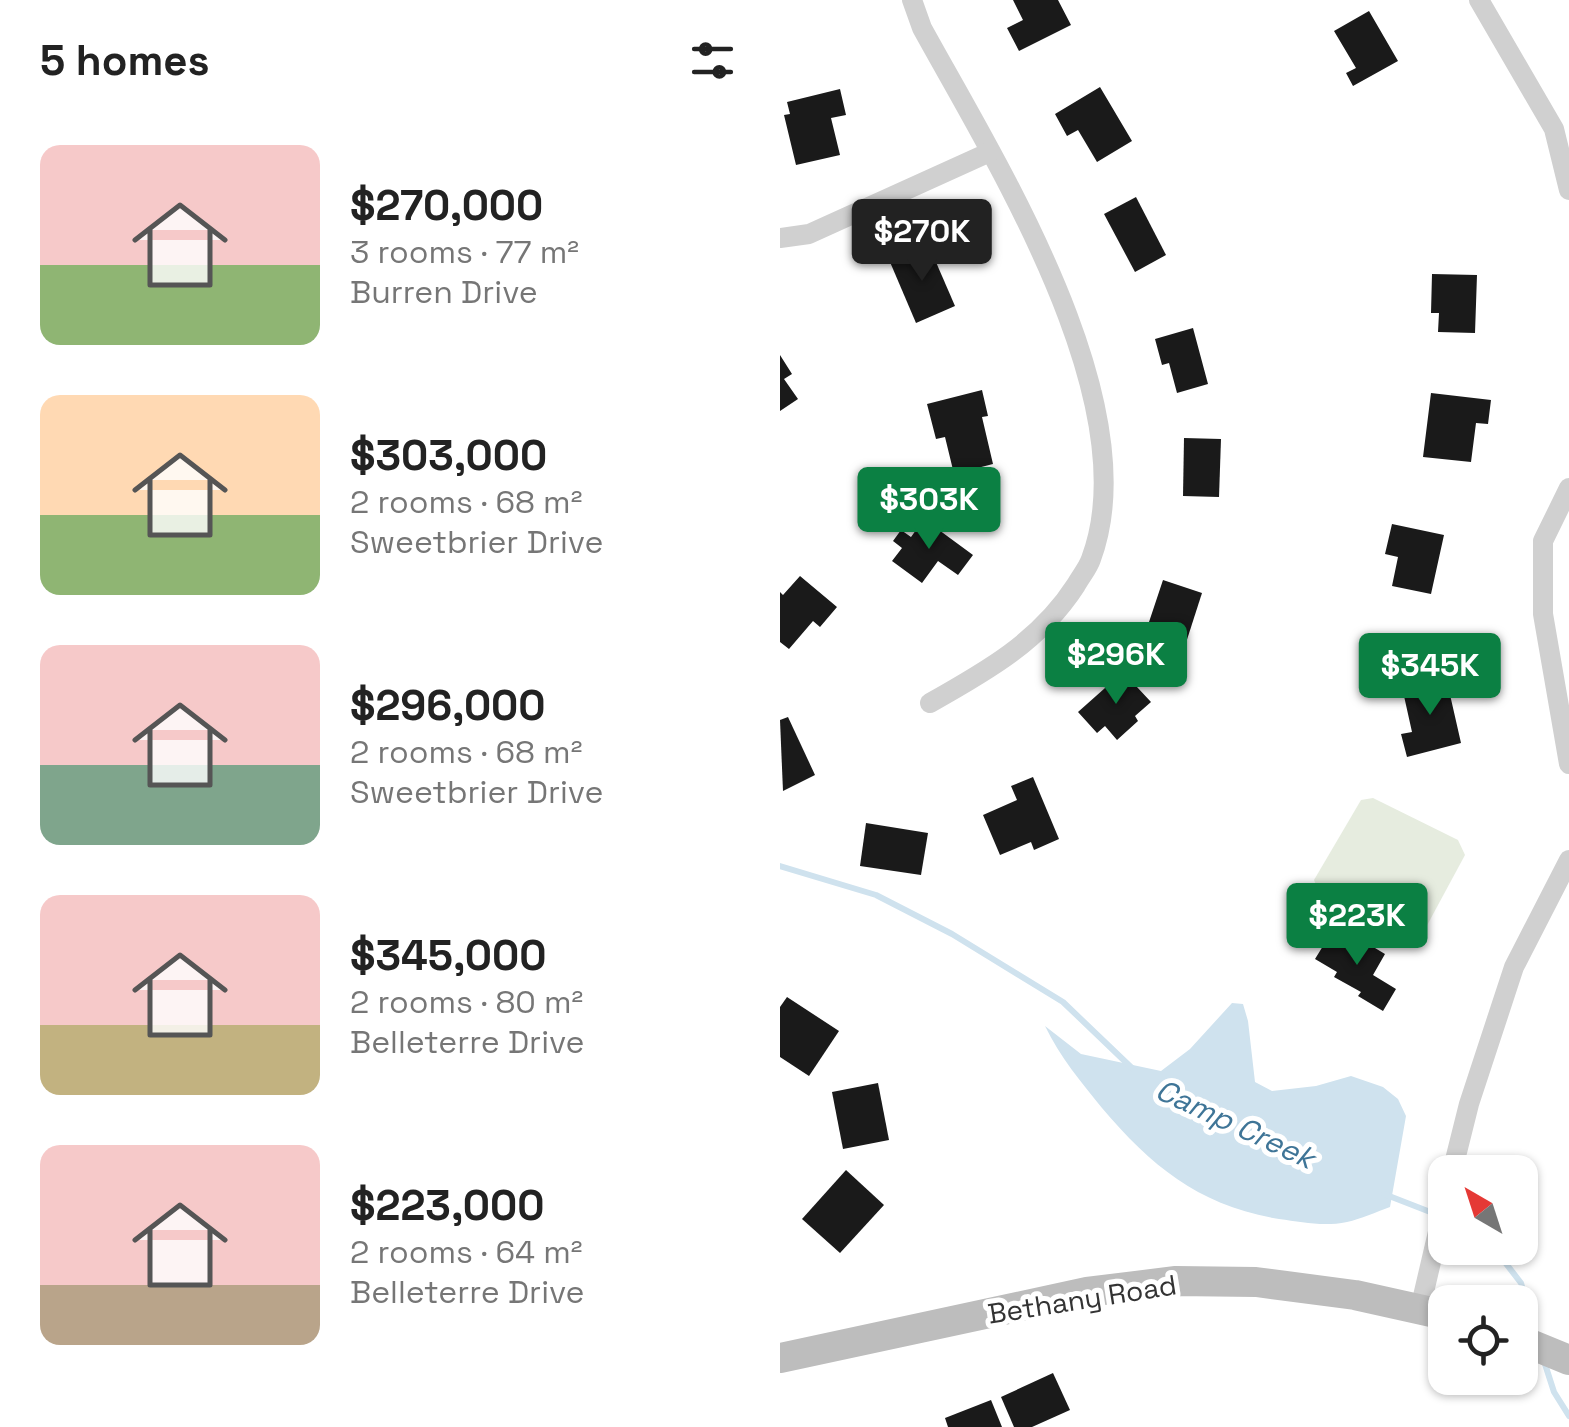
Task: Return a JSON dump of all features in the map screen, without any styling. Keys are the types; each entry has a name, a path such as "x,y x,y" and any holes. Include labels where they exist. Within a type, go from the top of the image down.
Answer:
{"street":[{"path":"912,0 922,28 1037,240 1092,386 1100,428 1102,495 1091,560 1066,600 1020,648 930,703"},
{"path":"1479,0 1554,129 1569,190"},
{"path":"780,238 809,234 990,152"},
{"path":"1569,488 1543,541 1542,596 1569,764"},
{"path":"1456,1155 1468,1104 1514,967 1569,860"},
{"name":"Bethany Road","path":"780,1358 1087,1292 1176,1281 1256,1282 1355,1295 1428,1311"},
{"path":"1538,1347 1569,1360"}],"shaded area":[{"path":"1373,798 1458,840 1465,855 1424,931 1408,936 1320,894 1314,880 1361,800"}],"water":[{"path":"1232,1003 1243,1004 1248,1021 1255,1082 1272,1091 1316,1086 1351,1076 1383,1087 1398,1099 1406,1116 1390,1207 1347,1222 1313,1224 1251,1213 1201,1194 1159,1166 1121,1129 1071,1069 1045,1026 1081,1054 1161,1071 1190,1049"}],"building":[{"path":"1013,0 1058,0 1071,25 1019,51 1007,28 1023,20"},
{"path":"1369,11 1398,61 1353,86 1346,73 1356,68 1334,31"},
{"path":"1100,87 1132,141 1097,162 1078,130 1067,136 1055,114"},
{"path":"840,89 846,115 831,118 840,155 796,165 784,115 790,114 787,102"},
{"path":"1136,197 1166,255 1135,272 1104,214"},
{"path":"929,246 955,306 916,323 890,262"},
{"path":"1432,274 1477,275 1475,333 1438,332 1439,313 1431,313"},
{"path":"1193,328 1208,384 1177,393 1169,363 1162,365 1155,339"},
{"path":"780,355 792,374 784,379 798,399 780,411"},
{"path":"982,390 988,416 982,417 993,464 954,474 945,437 936,439 927,404"},
{"path":"1431,393 1491,400 1488,424 1476,423 1471,462 1423,457"},
{"path":"1184,438 1221,439 1219,497 1183,496"},
{"path":"924,519 973,555 958,575 938,561 922,583 892,561 902,548 893,541 901,530 911,537"},
{"path":"1392,524 1444,535 1431,594 1392,586 1398,557 1385,554"},
{"path":"800,576 837,607 820,627 813,621 789,649 780,642 780,592 783,595"},
{"path":"1163,580 1202,593 1183,652 1143,640"},
{"path":"1123,672 1151,702 1117,740 1105,726 1097,733 1078,712"},
{"path":"1446,677 1461,743 1407,757 1401,734 1412,732 1402,687"},
{"path":"788,717 815,775 783,791 780,720"},
{"path":"1033,777 1059,839 1034,850 1031,842 1000,855 983,815 1017,800 1011,786"},
{"path":"866,823 928,833 921,875 860,866"},
{"path":"1331,933 1350,944 1355,936 1385,954 1373,975 1396,989 1383,1011 1358,996 1361,992 1334,977 1337,972 1315,959"},
{"path":"787,997 839,1031 809,1076 780,1057 780,1007"},
{"path":"878,1083 889,1140 843,1149 832,1092"},
{"path":"846,1170 884,1205 840,1253 802,1219"},
{"path":"1053,1373 1070,1410 1032,1427 1014,1427 1001,1397"},
{"path":"991,1400 1002,1427 948,1427 945,1418"}],"waterway":[{"name":"Camp Creek","path":"780,866 876,895 952,934 1063,1002 1134,1070"},
{"name":"Camp Creek","path":"1384,1194 1428,1211"},
{"name":"Camp Creek","path":"1507,1265 1522,1285"},
{"name":"Camp Creek","path":"1544,1361 1554,1392 1569,1416"}]}
